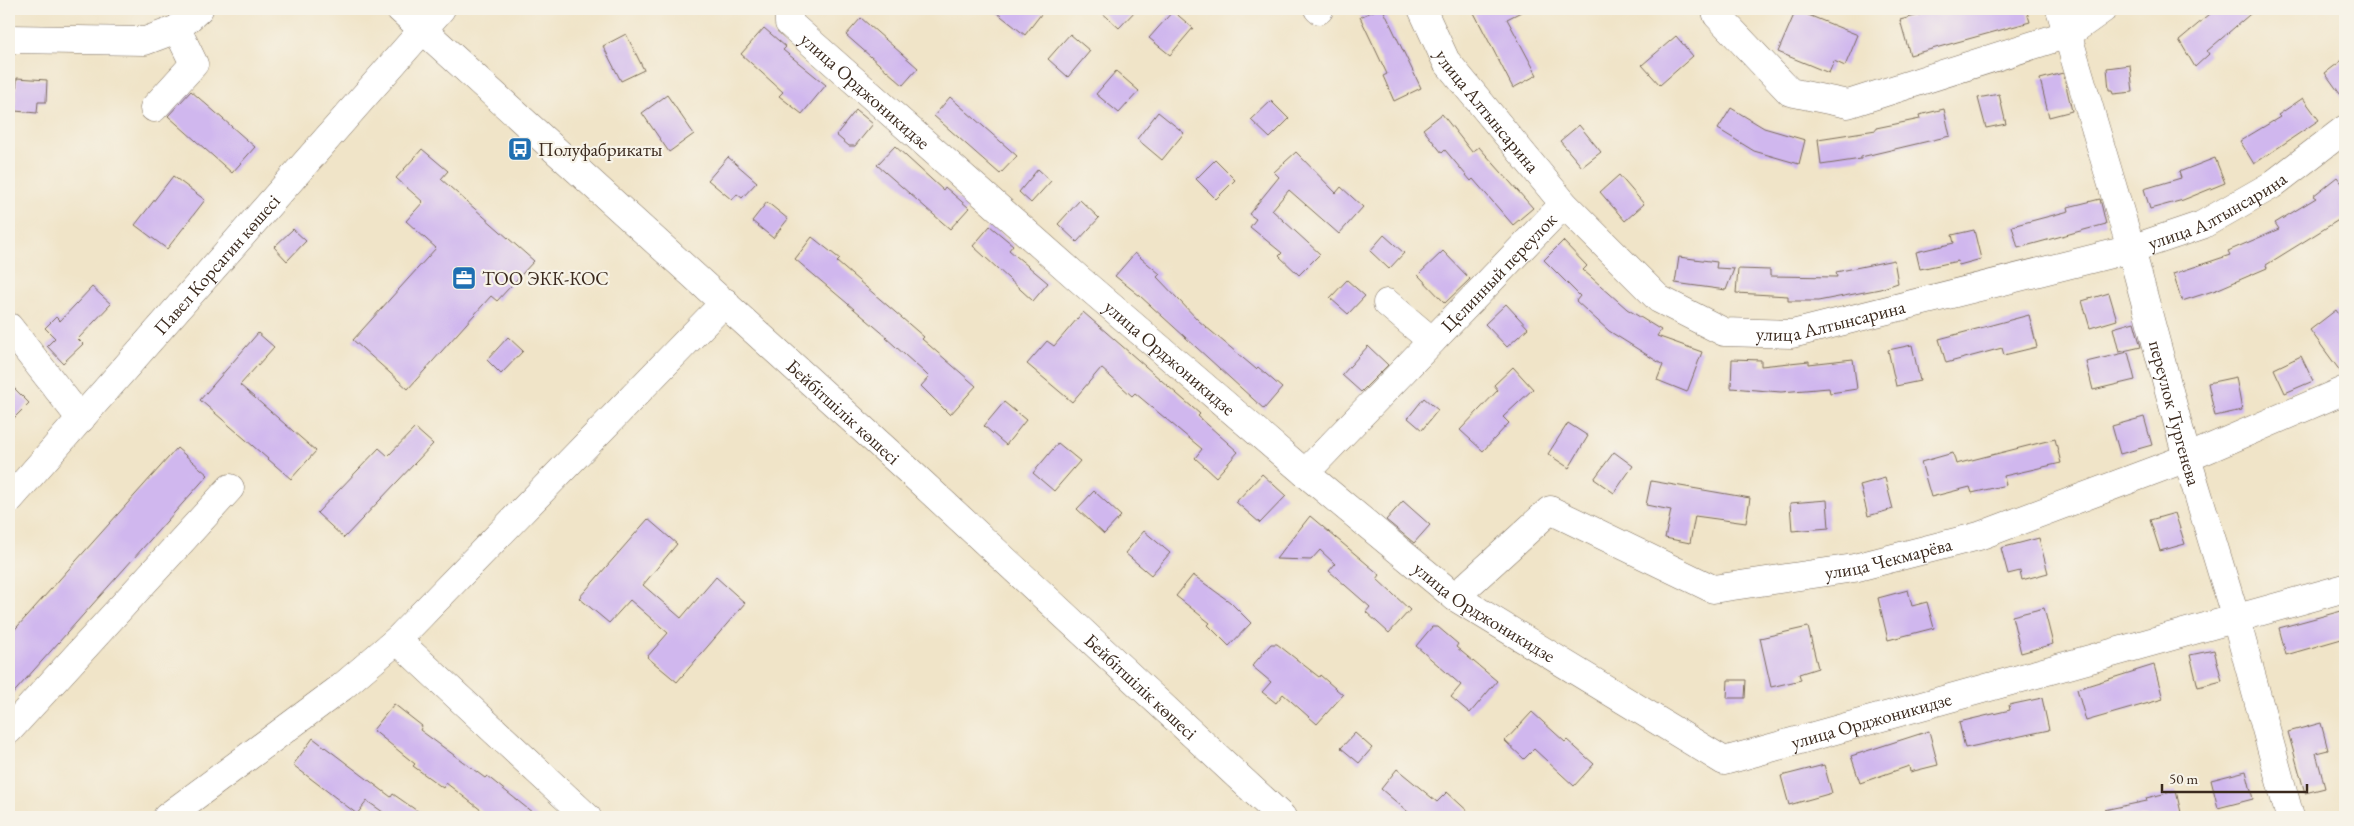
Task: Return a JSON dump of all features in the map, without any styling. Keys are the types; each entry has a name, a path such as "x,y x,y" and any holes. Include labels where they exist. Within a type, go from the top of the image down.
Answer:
{"street":[{"path":"9,39 145,41 177,29 199,9"},
{"name":"Бейбітшілік көшесі","path":"400,9 725,302 1282,817"},
{"name":"Павел Корсагин көшесі","path":"9,500 441,9"},
{"name":"улица Орджоникидзе","path":"789,9 789,23 1079,279 1305,473 1455,597 1724,761 2345,588"},
{"name":"улица Алтынсарина","path":"1422,9 1446,61 1564,204 1659,299 1724,332 1792,334 2131,249 2202,225 2272,185 2345,129"},
{"path":"1716,9 1717,15 1790,92 1848,104 2068,34 2103,9"},
{"name":"переулок Тургенева","path":"2060,9 2131,249 2187,458 2236,618 2290,817"},
{"path":"154,108 194,64 177,29"},
{"name":"Целинный переулок","path":"1305,473 1564,204"},
{"path":"171,816 342,687 396,640 725,302"},
{"name":"Целинный переулок","path":"1387,303 1432,341"},
{"path":"9,327 81,419"},
{"name":"улица Чекмарёва","path":"1455,597 1550,510 1713,589 1854,568 1979,536 2187,458 2345,390"},
{"path":"9,730 230,488"},
{"path":"396,640 587,817"}],"building":[{"path":"992,9 1045,9 1025,35"},
{"path":"1098,9 1137,9 1119,28"},
{"path":"1378,9 1383,9 1421,88 1394,101 1383,76 1387,74 1360,17"},
{"path":"1472,9 1527,9 1507,19 1537,75 1513,88"},
{"path":"1941,9 2026,9 2030,22 1910,55 1900,20"},
{"path":"2216,9 2256,9 2207,51 2209,54 2195,67 2179,40"},
{"path":"1796,10 1858,35 1845,66 1834,61 1829,73 1778,52"},
{"path":"1173,11 1193,28 1170,55 1149,38"},
{"path":"861,18 918,68 903,85 846,35"},
{"path":"764,28 786,47 783,50 826,85 802,114 779,96 783,92 741,54"},
{"path":"626,34 644,70 621,81 603,46"},
{"path":"1070,34 1090,51 1068,77 1048,59"},
{"path":"1676,36 1693,56 1660,85 1642,65"},
{"path":"2345,58 2345,101 2325,73"},
{"path":"2130,65 2133,92 2113,94 2112,90 2109,90 2107,68"},
{"path":"1116,71 1139,91 1119,113 1096,94"},
{"path":"2063,73 2072,111 2049,117 2040,79"},
{"path":"17,78 47,80 46,102 38,102 37,113 15,111"},
{"path":"191,91 255,147 232,173 168,116"},
{"path":"1999,94 2006,124 1986,128 1978,98"},
{"path":"667,95 694,134 669,152 642,113"},
{"path":"950,97 1017,156 1000,174 934,116"},
{"path":"2303,98 2319,120 2254,164 2240,141 2280,117 2278,115"},
{"path":"1271,101 1289,119 1270,138 1251,120"},
{"path":"1731,108 1764,128 1805,140 1799,164 1754,151 1718,129"},
{"path":"1944,109 1950,136 1861,157 1861,159 1821,165 1818,139 1876,130 1876,128 1920,119 1919,115"},
{"path":"856,110 873,124 855,146 849,146 836,135"},
{"path":"1158,112 1184,133 1162,160 1137,139"},
{"path":"1442,114 1472,152 1479,147 1533,208 1513,225 1473,179 1471,181 1445,150 1442,153 1423,129"},
{"path":"1579,125 1601,152 1582,167 1560,141"},
{"path":"895,146 943,190 945,187 969,208 950,229 877,165"},
{"name":"ТОО ЭКК-КОС","path":"422,149 448,171 441,179 534,261 497,301 491,296 408,389 353,340 436,248 406,221 423,202 396,178"},
{"path":"1296,152 1336,193 1341,187 1363,207 1339,234 1289,190 1272,210 1320,254 1299,275 1279,256 1282,253 1250,227 1256,219 1249,214 1279,177 1274,172"},
{"path":"728,157 757,182 742,198 737,194 732,200 708,180"},
{"path":"2215,158 2225,183 2183,200 2150,209 2144,189 2181,178 2179,172"},
{"path":"1215,160 1235,180 1216,199 1196,179"},
{"path":"1038,169 1051,181 1031,203 1019,192"},
{"path":"1619,175 1644,204 1625,221 1600,192"},
{"path":"173,176 205,200 167,249 135,225"},
{"path":"2337,177 2345,187 2345,216 2266,265 2267,268 2216,290 2182,301 2173,274 2230,255 2228,251 2279,229 2275,223 2316,198 2313,196"},
{"path":"2100,199 2106,224 2018,248 2012,226 2069,211 2068,207"},
{"path":"1080,200 1099,218 1077,242 1058,224"},
{"path":"767,202 788,219 773,238 752,221"},
{"path":"990,226 1013,245 1009,250 1048,283 1033,301 973,246"},
{"path":"293,229 306,241 287,261 274,247"},
{"path":"1974,230 1981,259 1959,265 1958,261 1920,269 1916,252 1954,243 1952,235"},
{"path":"1384,235 1404,253 1389,269 1370,251"},
{"path":"812,237 840,259 837,262 924,337 922,339 976,386 950,415 921,386 929,377 887,337 795,259"},
{"path":"1563,241 1587,266 1583,270 1627,309 1661,330 1657,336 1702,352 1687,392 1657,380 1663,365 1609,331 1576,301 1580,296 1544,260"},
{"path":"1443,251 1470,279 1445,303 1418,275"},
{"path":"1135,253 1160,274 1157,277 1199,321 1256,369 1258,367 1282,388 1264,409 1140,296 1115,276"},
{"path":"1679,257 1717,262 1716,268 1734,269 1726,290 1675,283"},
{"path":"1894,260 1898,283 1880,289 1818,301 1788,301 1788,296 1736,293 1738,269 1770,270 1770,276 1837,277 1836,272"},
{"path":"1347,280 1365,296 1348,314 1330,298"},
{"path":"92,287 111,304 78,339 83,344 63,363 47,346 55,338 45,328 56,317 60,321"},
{"path":"2109,293 2117,320 2090,328 2082,301"},
{"path":"1506,304 1528,328 1507,347 1485,324"},
{"path":"2336,310 2345,323 2345,375 2343,375 2310,330"},
{"path":"1083,312 1200,414 1198,416 1238,452 1216,477 1195,458 1202,449 1135,393 1132,396 1101,368 1072,402 1027,364 1047,341 1054,346"},
{"path":"2029,315 2037,347 2004,355 2002,348 1946,363 1939,339"},
{"path":"2134,322 2141,347 2119,352 2113,328"},
{"path":"258,333 274,347 240,385 316,451 291,479 200,400"},
{"path":"508,337 523,351 501,374 487,360"},
{"path":"1912,345 1920,381 1896,386 1888,350"},
{"path":"1368,346 1388,365 1361,392 1342,375"},
{"path":"2128,352 2135,380 2093,390 2086,362"},
{"path":"2301,356 2313,381 2285,393 2274,369"},
{"path":"1732,359 1761,360 1761,366 1809,361 1809,364 1853,359 1857,389 1830,393 1829,388 1781,392 1731,388"},
{"path":"1513,367 1533,389 1503,417 1509,423 1483,451 1460,430 1498,390 1494,385"},
{"path":"2236,377 2242,410 2215,416 2208,383"},
{"path":"9,383 29,403 9,423"},
{"path":"1424,398 1438,410 1422,430 1408,418"},
{"path":"1004,402 1026,420 1006,445 984,426"},
{"path":"2144,417 2152,445 2120,454 2112,426"},
{"path":"1568,423 1588,436 1569,468 1548,454"},
{"path":"415,428 433,444 344,538 317,513 379,448 388,456"},
{"path":"2055,439 2061,463 2004,476 2006,485 1972,493 1970,487 1931,497 1921,462 1953,453 1956,464"},
{"path":"1058,443 1080,461 1054,491 1033,473"},
{"path":"177,448 208,475 9,698 9,636"},
{"path":"1614,452 1633,466 1614,493 1594,479"},
{"path":"1262,474 1286,496 1260,523 1236,502"},
{"path":"1885,478 1893,509 1868,516 1860,485"},
{"path":"1651,481 1750,498 1746,523 1695,516 1690,543 1665,538 1671,510 1646,505"},
{"path":"1094,491 1121,516 1104,534 1077,509"},
{"path":"1827,500 1829,528 1792,531 1790,503"},
{"path":"1403,501 1430,525 1414,543 1386,520"},
{"path":"2175,513 2185,544 2160,551 2150,520"},
{"path":"1310,516 1380,575 1377,579 1410,610 1389,633 1366,612 1370,607 1329,571 1335,564 1320,550 1311,560 1276,559"},
{"path":"648,519 677,544 643,585 681,618 716,577 745,603 677,682 647,657 668,633 630,600 609,623 579,598"},
{"path":"1144,531 1170,553 1151,575 1125,553"},
{"path":"2039,538 2048,573 2022,580 2020,571 2008,574 2001,548"},
{"path":"1193,575 1230,602 1251,623 1229,646 1208,625 1210,623 1176,596"},
{"path":"1908,590 1912,606 1927,602 1934,628 1888,640 1878,598"},
{"path":"2044,608 2053,644 2021,653 2012,616"},
{"path":"2345,610 2345,638 2286,655 2279,628"},
{"path":"1432,627 1438,627 1458,644 1456,647 1497,681 1470,713 1451,697 1461,685 1416,646"},
{"path":"1808,627 1818,668 1799,674 1801,680 1771,687 1760,638"},
{"path":"1271,644 1277,644 1319,677 1320,675 1343,695 1317,724 1283,694 1276,703 1262,692 1271,682 1252,666"},
{"path":"2214,650 2222,681 2198,687 2190,655"},
{"path":"2154,665 2163,699 2086,721 2077,689"},
{"path":"1728,680 1746,680 1745,698 1727,698"},
{"path":"2042,698 2049,730 1965,748 1959,722 2010,710 2009,705"},
{"path":"394,704 422,726 420,730 485,778 487,776 538,817 490,817 446,783 443,788 413,766 415,764 373,730"},
{"path":"1532,712 1565,742 1567,740 1594,764 1574,786 1534,749 1524,759 1505,741"},
{"path":"2321,723 2328,750 2316,753 2325,788 2305,793 2288,732"},
{"path":"1929,731 1938,765 1910,772 1909,766 1860,783 1851,756"},
{"path":"1355,733 1372,748 1359,763 1341,748"},
{"path":"313,738 391,797 393,794 426,817 390,817 367,801 357,814 293,765"},
{"path":"1824,765 1832,793 1789,805 1781,776"},
{"path":"1397,769 1437,802 1447,792 1474,817 1414,817 1381,789"},
{"path":"2246,771 2253,799 2218,808 2211,780"},
{"path":"2176,791 2182,817 2105,817 2104,810 2147,801 2146,798"}],"place":[{"name":"Полуфабрикаты","path":"520,149"},
{"name":"ТОО ЭКК-КОС","path":"464,278"}]}
